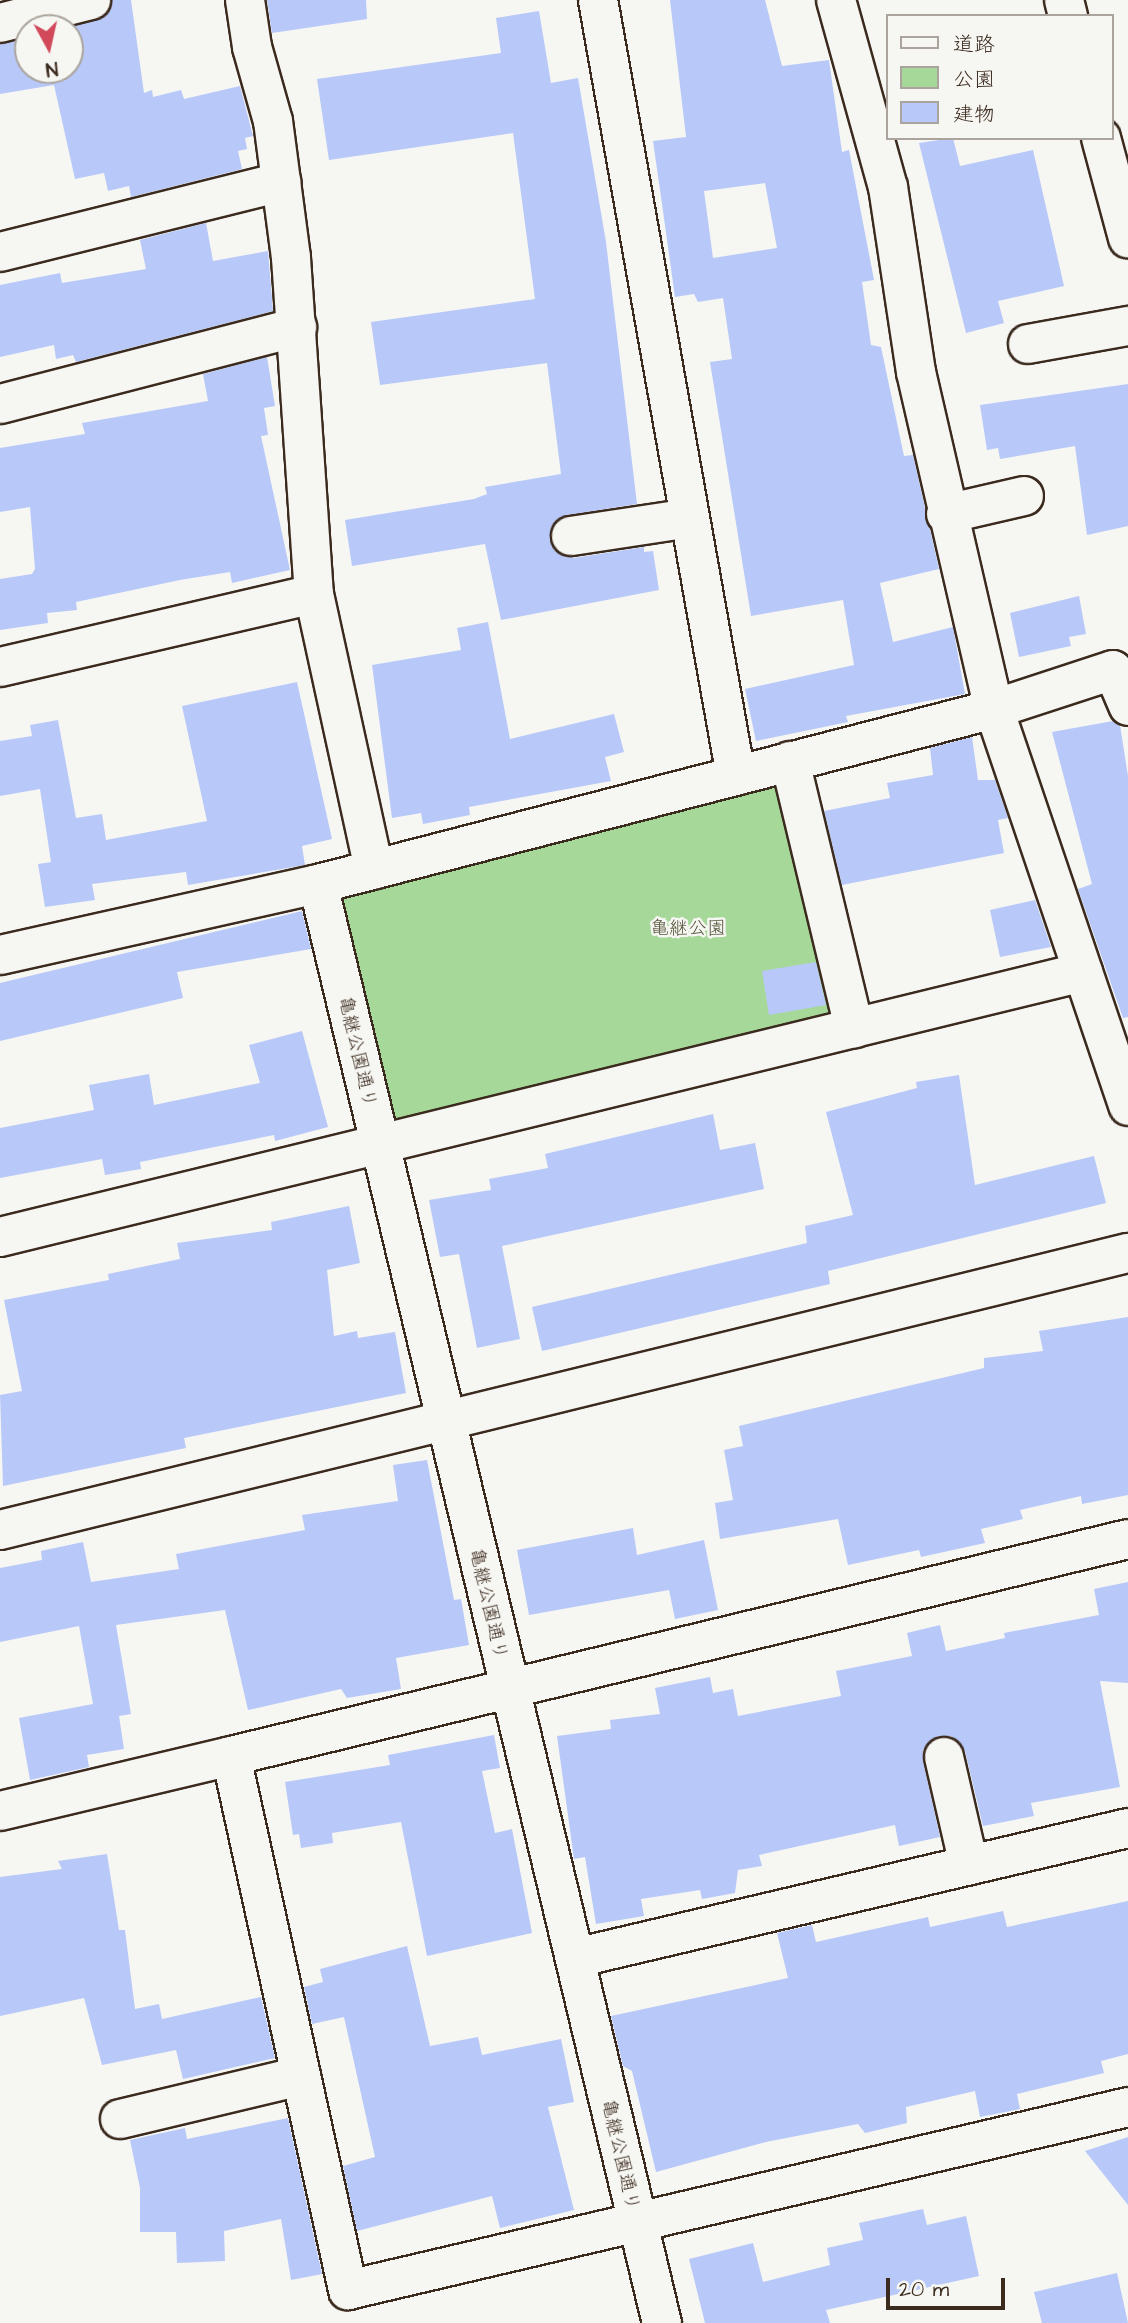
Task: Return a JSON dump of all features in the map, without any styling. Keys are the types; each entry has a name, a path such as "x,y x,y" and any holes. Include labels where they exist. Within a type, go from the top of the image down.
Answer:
{"street":[{"path":"0,23 91,0"},
{"path":"245,0 252,47 273,121 281,181 297,327 314,594 373,870"},
{"path":"598,0 736,776"},
{"path":"836,0 888,187 916,372 946,514 994,709 1128,1106"},
{"path":"1102,140 1128,238"},
{"path":"0,252 281,181"},
{"path":"1028,344 1128,326"},
{"path":"0,404 297,327"},
{"path":"946,514 1024,496"},
{"path":"571,536 690,517"},
{"path":"0,667 314,594"},
{"path":"0,955 373,870 994,709 1113,670 1128,706"},
{"path":"790,761 854,1028"},
{"name":"亀継公園通り","path":"318,884 444,1423 662,2323"},
{"path":"0,1237 1083,972"},
{"path":"0,1530 1128,1253"},
{"path":"0,1811 509,1692 1128,1539"},
{"path":"231,1756 348,2290 1128,2107"},
{"path":"944,1757 969,1865"},
{"path":"575,1958 1128,1828"},
{"path":"120,2119 301,2076"}],"green space":[{"name":"亀継公園","path":"782,777 837,1021 388,1131 332,892"}],"building":[{"path":"112,0 131,0 144,93 152,90 153,97 181,90 184,99 240,86 253,136 245,138 247,149 238,151 242,169 131,197 129,186 108,191 104,173 75,179 54,85 0,94 0,44 14,41 14,84 84,84 84,23 106,16"},
{"path":"267,0 366,0 367,19 272,33"},
{"path":"670,0 765,0 782,66 829,60 842,152 849,150 874,280 862,282 871,345 881,347 904,456 913,455 939,569 880,583 893,642 953,627 965,694 846,716 848,722 756,741 745,689 854,665 843,600 751,616 710,362 732,359 723,298 698,302 694,294 675,297 653,141 686,137","holes":["765,183 777,248 713,258 704,191"]},
{"path":"539,11 551,83 578,78 606,242 637,504 567,515 551,527 550,540 554,550 574,558 644,547 644,552 653,551 659,590 501,620 485,544 352,566 345,520 474,499 487,494 485,487 561,474 547,363 380,385 371,322 535,299 513,133 329,160 317,79 501,53 496,18"},
{"path":"954,140 960,166 1033,150 1064,286 998,301 1004,323 966,333 919,143"},
{"path":"206,223 213,261 268,251 273,311 76,362 73,355 56,359 54,345 0,357 0,285 60,273 62,283 146,269 140,240"},
{"path":"267,357 275,406 264,408 268,435 261,436 290,570 232,583 230,572 180,580 76,602 77,610 47,613 48,623 0,630 0,579 32,574 35,569 30,507 0,512 0,448 85,434 82,423 208,401 203,374"},
{"path":"1128,384 1128,526 1087,535 1075,446 1000,459 998,448 987,450 980,405"},
{"path":"1079,596 1086,634 1069,637 1071,646 1019,657 1010,613"},
{"path":"488,622 510,739 614,714 624,752 605,757 611,781 469,807 470,815 423,824 421,813 392,818 372,665 461,650 457,628"},
{"path":"297,682 332,839 302,846 305,865 188,885 186,872 92,884 95,900 45,907 38,864 51,862 40,789 0,796 0,741 32,736 30,725 58,720 76,818 102,814 106,840 207,821 182,706"},
{"path":"1113,721 1120,725 1128,776 1128,1017 1123,1018 1078,889 1092,884 1052,732"},
{"path":"972,737 978,780 995,780 1008,818 998,820 1004,853 842,885 824,811 890,798 887,783 933,775 930,748"},
{"path":"1035,900 1051,947 1000,957 990,910"},
{"path":"302,911 311,949 177,972 183,998 0,1041 0,983"},
{"path":"816,962 826,1005 769,1015 762,971"},
{"path":"302,1031 328,1127 275,1141 274,1135 140,1162 141,1169 105,1175 102,1159 0,1178 0,1128 94,1110 89,1085 149,1074 154,1105 260,1083 249,1045"},
{"path":"959,1075 975,1185 1094,1156 1106,1203 828,1271 830,1284 542,1351 532,1307 807,1243 805,1226 853,1215 826,1112 917,1088 916,1082"},
{"path":"713,1114 720,1150 755,1143 764,1189 502,1246 520,1339 477,1348 459,1254 440,1257 429,1200 491,1190 489,1179 548,1168 545,1154"},
{"path":"349,1206 360,1263 327,1270 334,1336 357,1331 358,1338 395,1332 406,1393 184,1438 186,1448 3,1486 0,1395 22,1391 4,1300 109,1280 108,1274 180,1259 177,1243 272,1230 271,1222"},
{"path":"1128,1317 1128,1495 1082,1504 1081,1496 1020,1510 1023,1519 981,1529 985,1543 921,1557 919,1550 848,1565 838,1519 720,1539 715,1503 733,1500 724,1450 743,1446 739,1426 984,1368 984,1358 1043,1351 1039,1331"},
{"path":"427,1460 454,1600 461,1599 469,1645 396,1658 401,1689 347,1698 341,1689 248,1710 225,1610 116,1625 131,1714 119,1716 124,1749 87,1755 89,1767 30,1780 19,1718 93,1704 79,1626 0,1642 0,1568 42,1560 41,1551 83,1542 91,1582 179,1569 176,1554 305,1530 302,1515 398,1501 393,1465"},
{"path":"633,1528 637,1555 704,1540 718,1610 675,1619 669,1590 529,1615 517,1550"},
{"path":"1128,1582 1128,1683 1100,1681 1120,1787 1031,1803 1034,1816 983,1826 965,1751 951,1736 938,1736 923,1750 923,1761 940,1837 899,1846 895,1825 759,1855 762,1866 738,1870 735,1893 702,1899 700,1890 641,1899 644,1916 596,1924 585,1857 574,1859 557,1736 611,1729 610,1720 660,1714 655,1688 710,1677 713,1693 733,1689 738,1716 841,1696 836,1671 912,1656 907,1633 940,1625 946,1651 1005,1638 1004,1633 1099,1615 1094,1589"},
{"path":"494,1735 500,1768 482,1771 495,1833 512,1829 532,1933 427,1956 401,1822 332,1833 333,1843 301,1848 299,1834 293,1835 285,1782 390,1765 388,1755"},
{"path":"107,1854 119,1930 125,1930 135,2009 159,2004 162,2019 261,1997 275,2058 183,2079 176,2050 102,2065 84,1998 0,2016 0,1877 62,1869 58,1861"},
{"path":"1128,1901 1128,2054 1101,2061 1104,2073 1017,2094 1020,2109 980,2117 975,2091 906,2107 907,2123 865,2133 858,2124 766,2142 656,2172 632,2071 623,2066 611,2016 788,1978 777,1933 812,1925 816,1942 928,1917 930,1927 1003,1911 1007,1927"},
{"path":"407,1946 430,2046 478,2037 482,2055 561,2039 574,2102 548,2107 574,2210 500,2228 492,2196 357,2231 343,2166 375,2157 344,2017 312,2024 304,1987 323,1982 320,1969"},
{"path":"288,2118 322,2274 291,2280 281,2219 224,2231 225,2261 177,2263 176,2232 140,2232 140,2188 130,2140 185,2128 187,2139"},
{"path":"1128,2137 1128,2205 1085,2151"},
{"path":"923,2209 927,2225 966,2216 979,2276 826,2310 830,2323 705,2323 689,2259 753,2243 763,2282 830,2265 827,2248 863,2240 859,2223"},
{"path":"1117,2273 1128,2323 1042,2323 1034,2292"}]}
